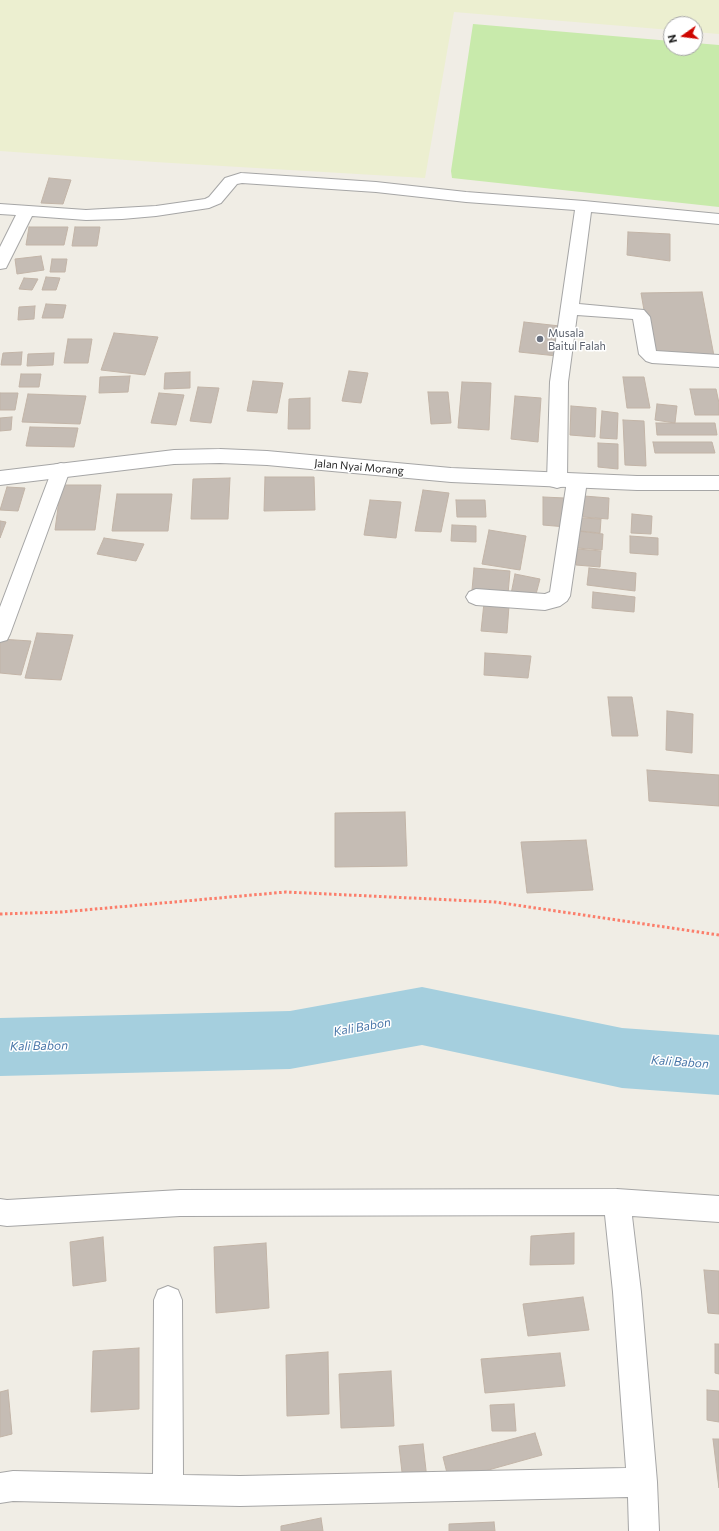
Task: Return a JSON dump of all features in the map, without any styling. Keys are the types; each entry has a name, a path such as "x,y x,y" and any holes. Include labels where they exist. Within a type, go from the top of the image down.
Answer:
{"street":[{"path":"0,209 86,215 122,214 200,205 214,200 231,181 241,178 376,187 466,198 584,206 719,219"},
{"path":"557,480 559,382 584,206"},
{"path":"0,264 27,210"},
{"path":"570,309 638,314 641,317 648,354 652,357 719,361"},
{"name":"Jalan Nyai Morang","path":"0,478 174,457 220,456 267,458 451,475 644,483 719,482"},
{"path":"0,634 61,470"},
{"path":"476,597 546,602 553,601 560,596 577,481"},
{"path":"0,1212 7,1213 180,1203 617,1202 719,1209"},
{"path":"617,1202 628,1292 642,1482 644,1531"},
{"path":"168,1300 168,1489"},
{"path":"0,1488 13,1486 240,1491 642,1482"}],"path":[{"path":"0,914 62,912 286,892 494,902 719,935"}],"green space":[{"path":"0,0 719,0 719,34 703,33 703,16 663,16 663,29 454,12 425,178 0,151"},
{"path":"473,24 663,40 663,56 703,56 703,44 719,45 719,207 452,178 451,171"}],"building":[{"path":"49,178 71,180 63,204 41,203"},
{"path":"29,227 68,227 64,245 26,245"},
{"path":"75,227 100,227 97,246 72,246"},
{"path":"628,232 670,234 670,261 627,255"},
{"path":"41,256 44,270 17,274 15,259"},
{"path":"52,259 67,259 65,272 50,272"},
{"path":"46,277 60,278 56,290 42,290"},
{"path":"24,278 38,279 32,290 19,289"},
{"path":"702,292 714,356 652,356 641,293"},
{"path":"46,304 66,305 63,318 42,318"},
{"path":"35,306 34,319 18,320 19,307"},
{"name":"Musala Baitul Falah","path":"524,322 560,326 557,356 519,352"},
{"path":"114,333 158,337 145,375 101,370"},
{"path":"68,339 92,339 88,363 64,363"},
{"path":"22,352 21,365 1,365 3,353"},
{"path":"54,353 53,365 27,366 28,354"},
{"path":"349,371 368,373 361,403 342,401"},
{"path":"190,372 190,388 164,389 165,373"},
{"path":"21,374 41,374 39,387 19,387"},
{"path":"130,376 128,392 99,393 100,377"},
{"path":"623,377 644,377 650,408 627,408"},
{"path":"253,381 283,383 277,413 247,411"},
{"path":"462,382 491,383 489,430 458,428"},
{"path":"198,387 219,388 211,423 190,421"},
{"path":"690,389 716,389 719,403 719,415 695,415"},
{"path":"428,392 448,392 451,423 431,424"},
{"path":"0,393 18,393 15,410 0,410"},
{"path":"159,393 184,395 176,425 151,423"},
{"path":"28,394 86,396 80,424 22,422"},
{"path":"515,396 541,398 538,442 511,439"},
{"path":"310,398 310,429 288,429 289,399"},
{"path":"657,404 677,406 675,423 655,420"},
{"path":"571,406 596,408 595,437 570,435"},
{"path":"602,411 618,413 617,439 600,438"},
{"path":"12,417 11,430 0,431 0,418"},
{"path":"623,420 644,421 646,466 625,465"},
{"path":"656,423 715,423 717,435 657,435"},
{"path":"30,427 78,428 74,447 26,446"},
{"path":"653,442 712,442 715,453 655,453"},
{"path":"598,443 618,444 618,469 598,467"},
{"path":"265,477 314,477 315,510 264,511"},
{"path":"230,478 228,519 191,519 193,479"},
{"path":"61,485 101,485 95,530 55,530"},
{"path":"7,487 25,488 18,511 0,510"},
{"path":"423,490 449,493 441,532 415,531"},
{"path":"117,494 172,494 168,531 112,531"},
{"path":"584,496 609,498 608,519 583,517"},
{"path":"543,497 565,498 566,527 543,525"},
{"path":"370,500 401,502 396,538 364,535"},
{"path":"456,500 485,500 486,517 457,517"},
{"path":"632,514 652,516 651,534 631,533"},
{"path":"581,518 601,519 600,533 580,531"},
{"path":"0,521 6,522 0,538"},
{"path":"452,525 476,526 476,542 451,541"},
{"path":"489,530 526,536 520,570 482,564"},
{"path":"578,531 603,534 602,550 577,548"},
{"path":"630,536 658,538 658,555 630,553"},
{"path":"104,538 144,544 136,561 97,554"},
{"path":"577,549 601,551 600,567 576,565"},
{"path":"474,568 510,571 508,594 472,590"},
{"path":"589,568 636,573 635,591 587,585"},
{"path":"515,574 540,579 535,598 511,594"},
{"path":"593,592 635,597 634,612 592,608"},
{"path":"484,603 509,606 507,633 481,631"},
{"path":"37,633 73,635 61,680 25,678"},
{"path":"0,639 31,641 21,675 0,673"},
{"path":"485,653 531,656 528,678 484,675"},
{"path":"608,697 632,697 638,736 612,736"},
{"path":"667,711 693,714 692,753 666,750"},
{"path":"647,770 719,775 719,806 649,801"},
{"path":"405,812 407,866 335,867 335,813"},
{"path":"586,840 593,890 527,893 521,842"},
{"path":"574,1233 574,1264 530,1265 531,1236"},
{"path":"103,1237 106,1281 73,1286 70,1242"},
{"path":"266,1243 269,1308 216,1313 214,1247"},
{"path":"704,1270 719,1271 719,1314 708,1313"},
{"path":"583,1297 589,1330 528,1336 523,1304"},
{"path":"715,1344 719,1344 719,1374 715,1373"},
{"path":"139,1348 139,1409 91,1412 93,1351"},
{"path":"328,1352 329,1414 287,1416 286,1355"},
{"path":"560,1353 565,1386 485,1393 481,1359"},
{"path":"391,1371 394,1426 341,1428 339,1374"},
{"path":"8,1390 12,1434 0,1437 0,1392"},
{"path":"707,1390 719,1391 719,1422 707,1420"},
{"path":"514,1404 516,1431 492,1431 490,1405"},
{"path":"535,1433 542,1455 449,1481 443,1457"},
{"path":"713,1439 719,1439 719,1488"},
{"path":"423,1444 427,1479 403,1481 399,1446"},
{"path":"321,1518 323,1531 281,1531 281,1526"},
{"path":"494,1522 495,1531 449,1531 449,1524"}],"waterway":[{"name":"Kali Babon","path":"0,1047 290,1040 422,1016 622,1058 719,1065"}],"place":[{"name":"Musala Baitul Falah","path":"540,339"}]}
